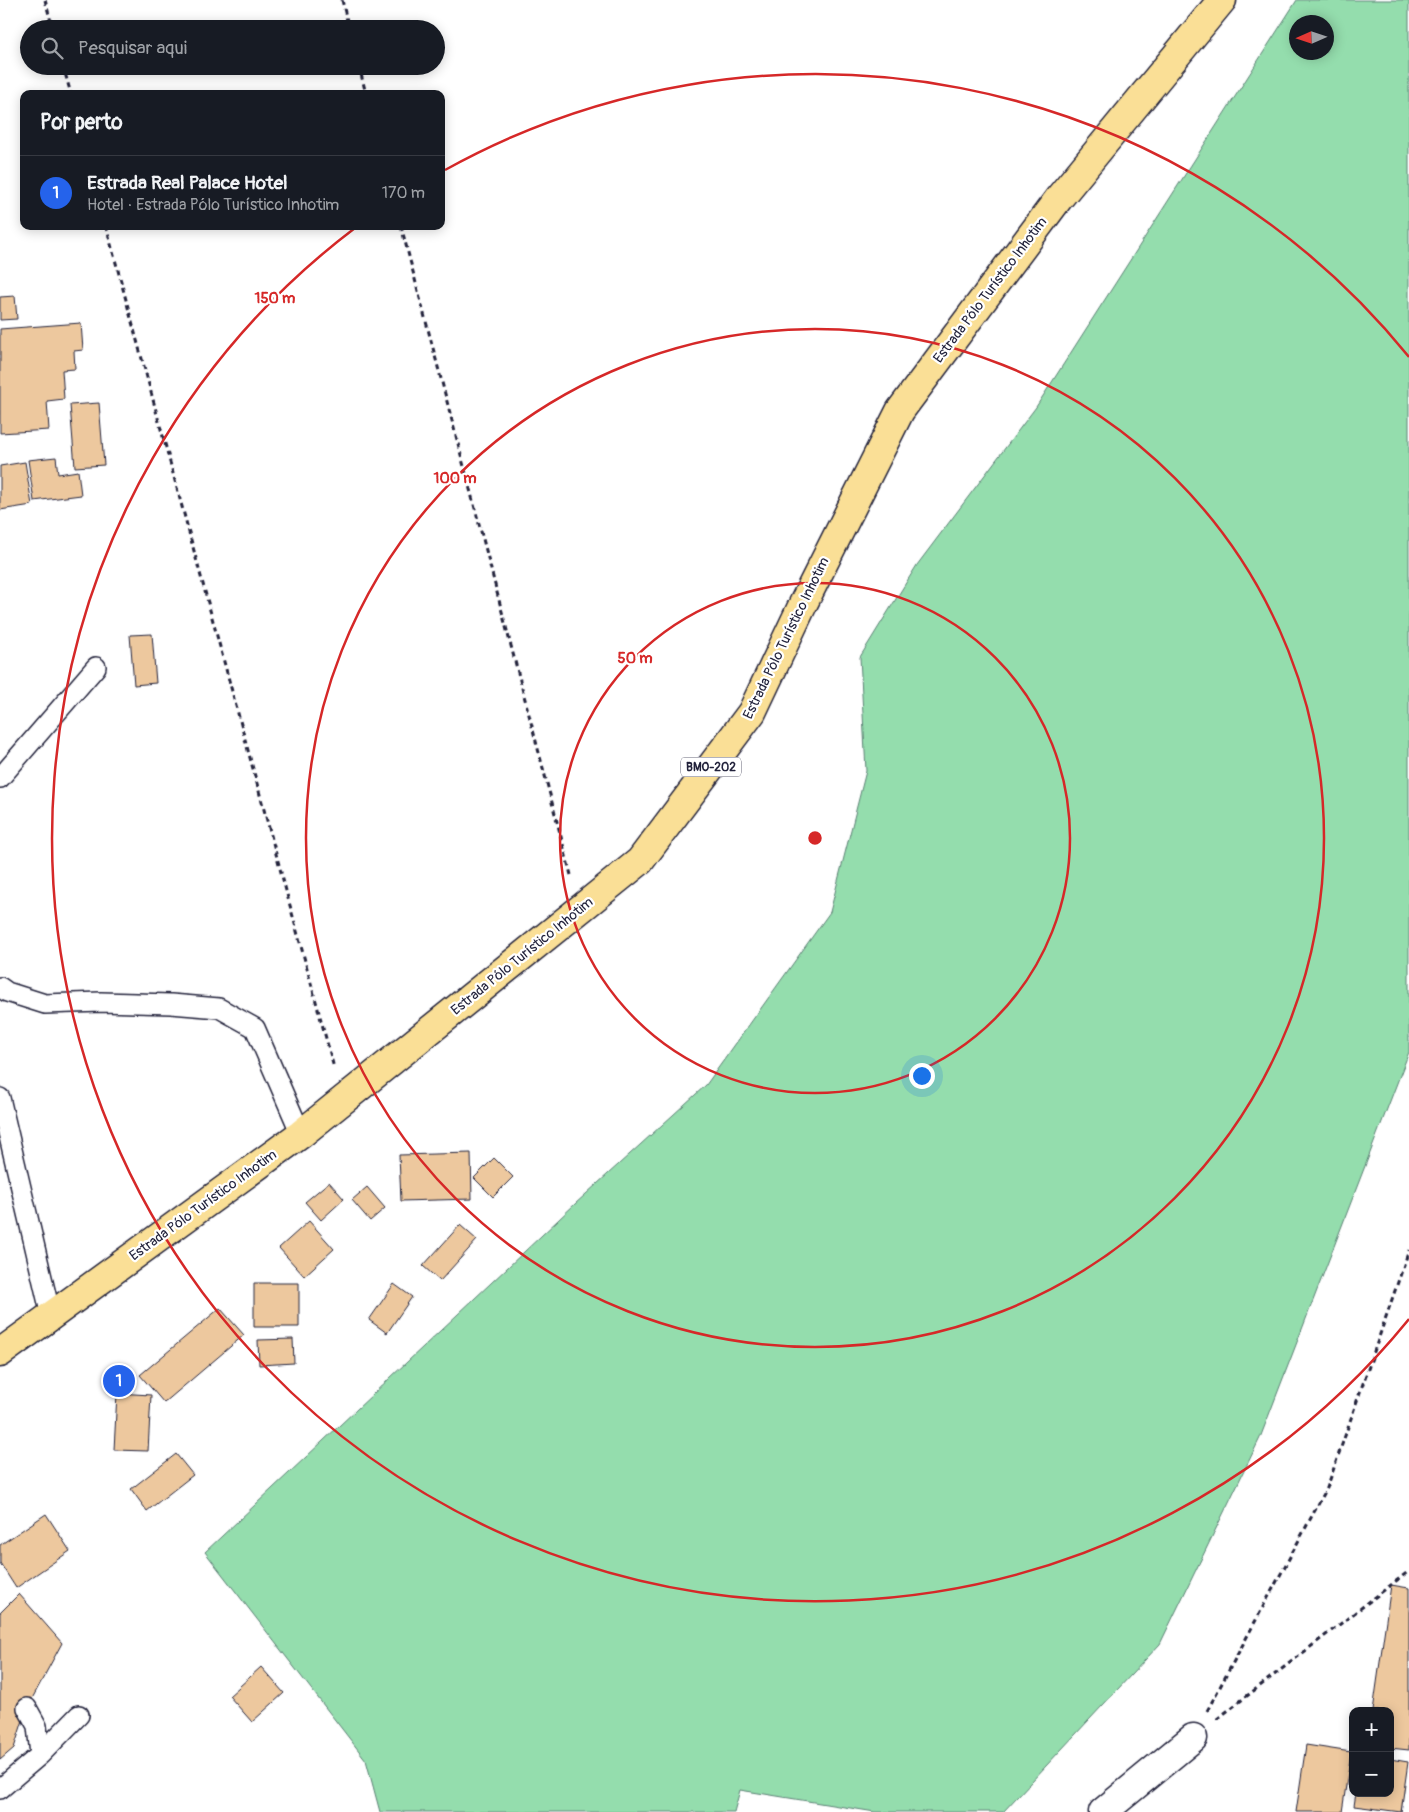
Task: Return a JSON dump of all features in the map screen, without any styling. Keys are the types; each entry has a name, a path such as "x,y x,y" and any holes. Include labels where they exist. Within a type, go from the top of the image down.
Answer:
{"main road":[{"name":"Estrada Pólo Turístico Inhotim","path":"0,1353 301,1134 640,861 752,712 804,602 900,411 1059,198 1222,0"}],"street":[{"path":"1103,1812 1193,1738"}],"lane":[{"path":"0,778 96,667"},
{"path":"0,987 7,992 45,1004 101,1002 171,1004 219,1008 255,1028 301,1134"},
{"path":"0,1098 51,1316"},
{"path":"27,1708 37,1726 40,1754"},
{"path":"0,1789 40,1754 79,1715"}],"path":[{"path":"45,0 51,20"},
{"path":"342,0 348,20"},
{"path":"65,75 69,90"},
{"path":"361,75 365,90"},
{"path":"107,230 343,1100"},
{"path":"402,230 580,910"},
{"path":"1193,1738 1327,1488 1409,1250"},
{"path":"1193,1738 1409,1571"}],"green space":[{"path":"1297,0 1409,0 1409,1052 1260,1438 1160,1644 1003,1812 875,1812 740,1790 734,1812 380,1812 366,1760 205,1552 575,1204 706,1085 830,912 866,771 860,657 917,565 1036,407"}],"building":[{"path":"15,296 17,319 0,320 0,297"},
{"path":"81,323 83,350 74,351 75,369 62,370 64,399 47,401 49,430 0,433 0,329"},
{"path":"99,403 104,465 75,467 70,405"},
{"path":"56,457 58,474 78,471 81,495 34,501 28,460"},
{"path":"25,462 32,505 0,510 0,466"},
{"path":"152,634 156,683 134,685 130,635"},
{"path":"471,1153 472,1199 401,1201 399,1155"},
{"path":"494,1158 513,1177 493,1197 474,1178"},
{"path":"329,1182 344,1199 321,1220 305,1202"},
{"path":"367,1187 385,1208 370,1221 352,1200"},
{"path":"309,1221 334,1249 304,1276 279,1248"},
{"path":"460,1225 477,1240 440,1281 423,1266"},
{"path":"254,1283 299,1283 299,1327 254,1327"},
{"path":"394,1284 412,1297 387,1333 369,1320"},
{"path":"220,1308 244,1335 164,1403 140,1375"},
{"path":"293,1339 294,1363 259,1365 258,1340"},
{"path":"117,1393 151,1395 148,1451 114,1450"},
{"path":"176,1454 193,1475 147,1511 131,1489"},
{"path":"46,1514 70,1551 16,1588 0,1563 0,1545"},
{"path":"1391,1585 1409,1588 1409,1750 1394,1748 1394,1707 1374,1707"},
{"path":"19,1594 62,1643 27,1708 14,1748 0,1760 0,1613"},
{"path":"261,1667 284,1693 252,1722 229,1696"},
{"path":"1306,1745 1349,1752 1349,1765 1342,1812 1296,1812"},
{"path":"1394,1760 1408,1762 1401,1812 1354,1806 1355,1797 1394,1797"}],"place":[{"name":"Estrada Real Palace Hotel","path":"119,1381"}]}
